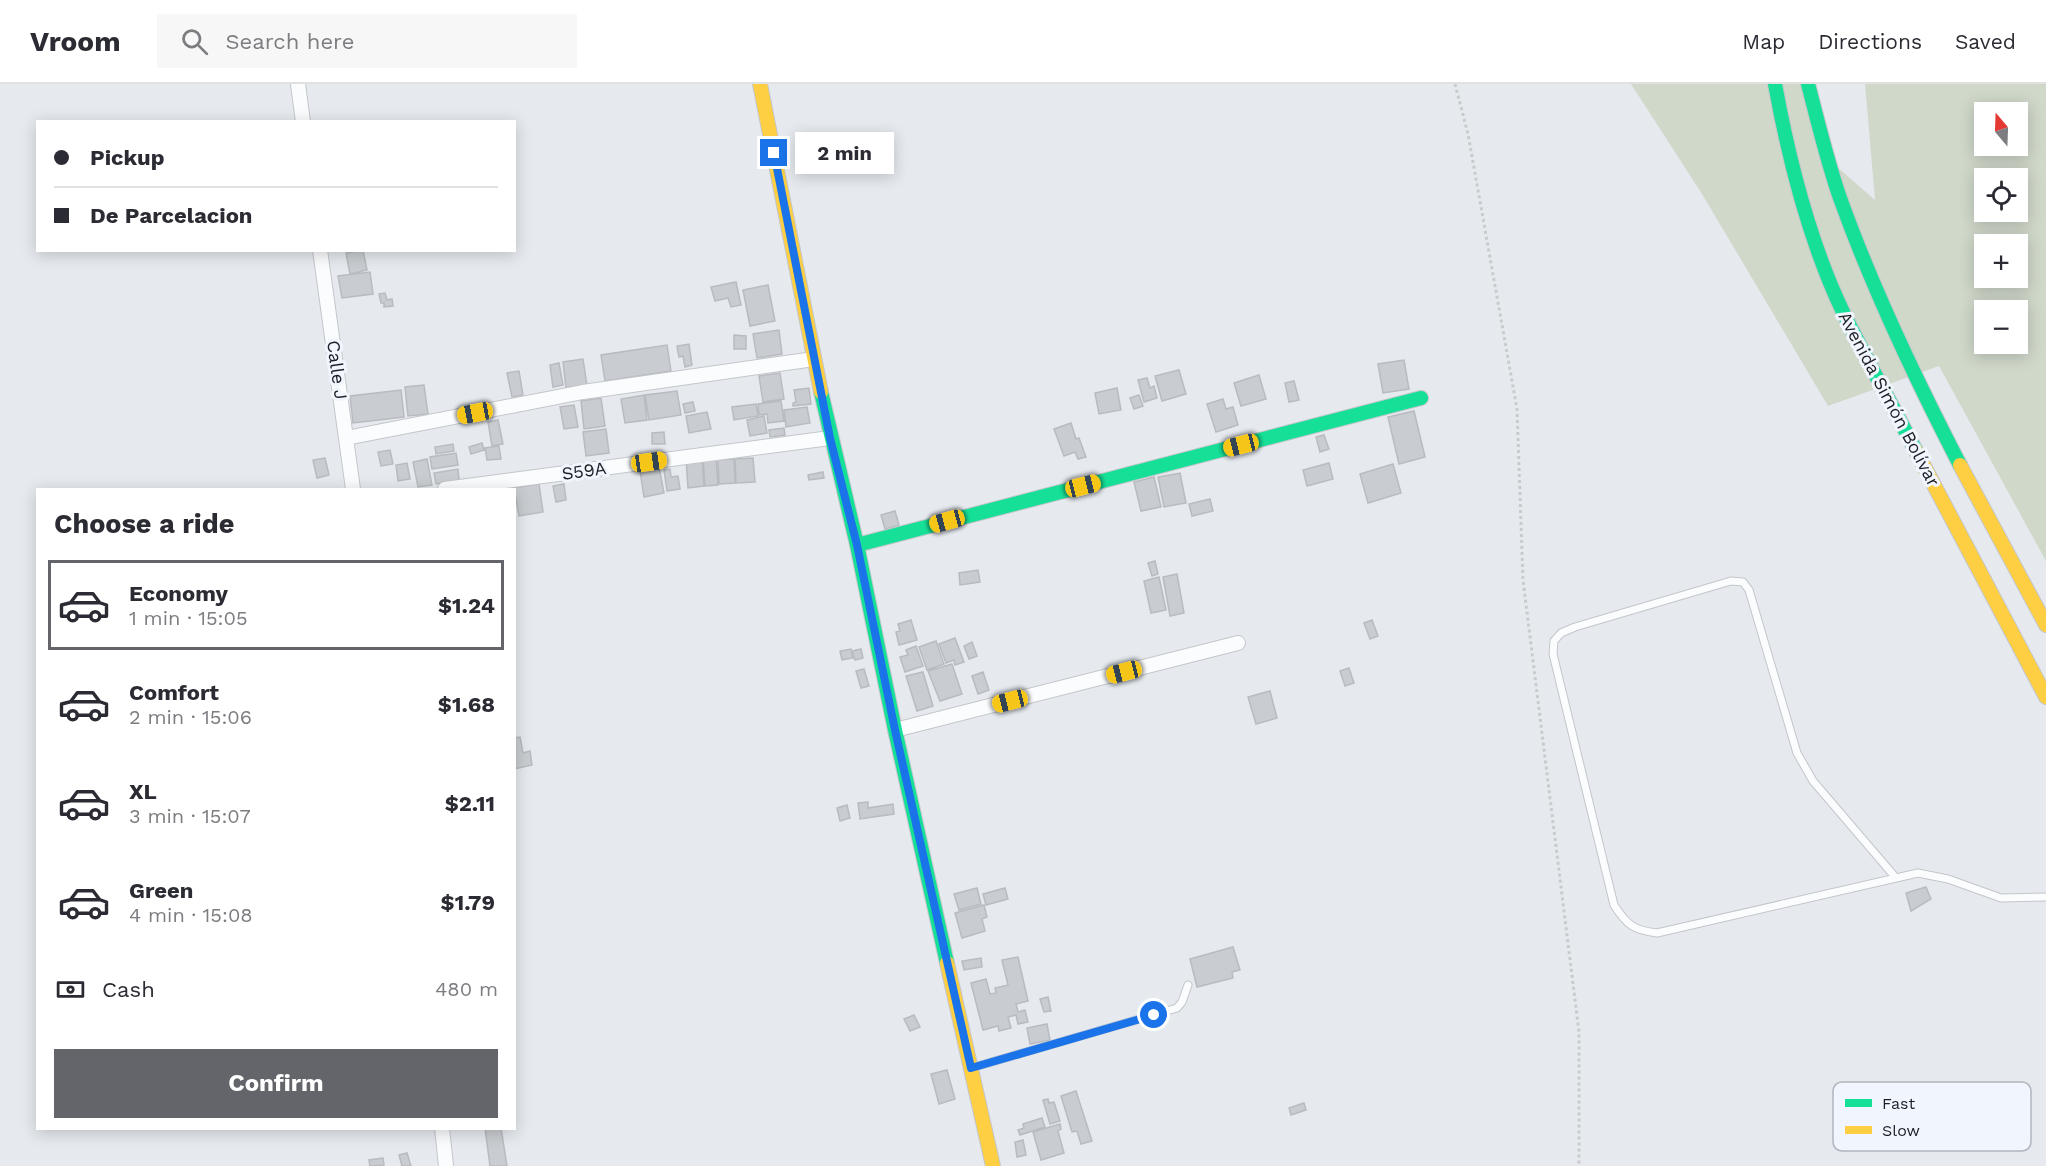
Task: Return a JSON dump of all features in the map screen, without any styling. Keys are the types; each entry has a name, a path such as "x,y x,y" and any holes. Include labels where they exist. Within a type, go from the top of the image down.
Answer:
{"main road":[{"path":"760,84 830,438 857,545 895,730 993,1166"},
{"name":"Avenida Simón Bolívar","path":"1775,84 1782,127 1809,219 1823,265 1843,312 2046,697"},
{"name":"Avenida Simón Bolívar","path":"1808,84 1839,196 1865,264 1930,407 2046,626"},
{"path":"857,545 1421,398"}],"street":[{"path":"298,84 303,120"},
{"name":"Calle J","path":"320,252 353,488"},
{"path":"346,438 583,392 814,359"},
{"name":"S59A","path":"453,488 830,438"},
{"path":"895,730 1238,643"},
{"path":"442,1130 447,1166"}],"lane":[{"path":"1896,878 1813,781 1797,753 1749,590 1743,582 1731,581 1575,627 1561,633 1554,641 1553,654 1614,905 1624,922 1640,931 1657,933 1918,873 1948,879 2001,898 2046,897"},
{"path":"971,1068 1177,1008 1182,1002 1188,985"}],"path":[{"path":"1455,84 1468,134 1517,409 1523,580 1579,1032 1579,1166"}],"shaded area":[{"path":"1631,84 1807,84 1836,166 1875,200 1865,84 2046,84 2046,561 1939,366 1828,406 1702,194"}],"building":[{"path":"363,252 367,270 350,274 346,253"},
{"path":"370,272 373,294 342,298 338,276"},
{"path":"736,282 741,305 731,307 728,298 715,301 711,287"},
{"path":"768,285 775,321 750,326 743,290"},
{"path":"385,293 387,300 392,299 393,306 384,307 384,303 381,303 379,294"},
{"path":"779,330 782,354 757,358 753,334"},
{"path":"734,335 746,336 746,349 734,349"},
{"path":"689,344 692,365 685,367 683,356 679,357 677,346"},
{"path":"667,345 671,371 605,381 601,355"},
{"path":"583,359 587,385 566,388 563,362"},
{"path":"1404,360 1409,389 1383,393 1378,364"},
{"path":"559,363 563,385 553,387 550,365"},
{"path":"1179,370 1186,394 1162,401 1155,376"},
{"path":"519,371 523,395 512,397 507,373"},
{"path":"780,373 784,399 763,402 759,376"},
{"path":"1259,375 1266,399 1241,406 1234,383"},
{"path":"1147,378 1150,388 1154,386 1157,398 1144,402 1138,380"},
{"path":"1294,381 1299,400 1289,402 1285,383"},
{"path":"424,385 428,414 408,416 405,387"},
{"path":"809,388 811,404 793,406 796,402 794,390"},
{"path":"1117,388 1121,410 1099,414 1095,393"},
{"path":"401,390 404,417 353,423 350,396"},
{"path":"677,391 681,415 649,420 645,395"},
{"path":"644,395 647,420 625,423 621,399"},
{"path":"1139,395 1143,406 1134,409 1130,398"},
{"path":"601,398 605,426 584,429 581,401"},
{"path":"1223,399 1226,409 1233,407 1238,425 1216,432 1207,404"},
{"path":"781,401 784,421 768,423 767,414 759,415 758,404"},
{"path":"693,402 695,411 685,413 683,404"},
{"path":"756,404 758,416 734,420 732,407"},
{"path":"574,405 578,427 564,429 560,407"},
{"path":"807,407 810,423 786,427 784,410"},
{"path":"1414,411 1425,457 1399,464 1388,417"},
{"path":"707,412 711,429 689,433 686,416"},
{"path":"764,416 767,433 750,436 747,420"},
{"path":"498,420 503,444 492,446 488,422"},
{"path":"1071,423 1076,439 1079,438 1086,457 1078,459 1075,452 1064,456 1054,429"},
{"path":"784,428 785,435 770,437 769,430"},
{"path":"606,429 609,453 586,456 583,432"},
{"path":"664,432 665,444 652,444 652,433"},
{"path":"1324,435 1329,449 1320,452 1316,437"},
{"path":"482,443 484,450 471,454 469,447"},
{"path":"453,444 454,451 436,454 435,447"},
{"path":"499,446 501,459 487,460 485,448"},
{"path":"390,450 393,464 381,466 378,452"},
{"path":"456,453 458,465 432,469 430,457"},
{"path":"716,457 718,485 705,486 703,458"},
{"path":"325,458 329,475 317,478 313,460"},
{"path":"702,458 704,486 688,488 686,459"},
{"path":"753,458 755,482 736,483 735,459"},
{"path":"427,459 432,485 418,487 413,462"},
{"path":"734,459 735,483 719,484 718,460"},
{"path":"407,463 410,479 398,481 396,465"},
{"path":"1329,463 1333,479 1307,486 1303,470"},
{"path":"1393,464 1401,493 1368,503 1360,474"},
{"path":"659,467 664,493 644,497 640,471"},
{"path":"458,469 459,480 436,484 434,473"},
{"path":"670,469 671,477 678,476 680,489 667,491 664,470"},
{"path":"823,472 824,478 809,480 808,475"},
{"path":"1180,473 1186,503 1164,507 1158,477"},
{"path":"1154,477 1161,507 1141,511 1134,482"},
{"path":"539,484 543,512 519,516 516,488 514,488"},
{"path":"564,484 566,500 556,502 553,486"},
{"path":"1210,499 1213,511 1192,516 1189,504"},
{"path":"895,511 899,525 885,529 881,515"},
{"path":"1155,561 1158,574 1152,576 1148,563"},
{"path":"978,570 980,582 960,585 959,573"},
{"path":"1177,574 1184,613 1170,616 1163,577"},
{"path":"1159,577 1166,610 1151,613 1144,581"},
{"path":"911,620 917,640 899,645 896,632 900,631 898,624"},
{"path":"1372,620 1378,636 1370,639 1364,623"},
{"path":"955,638 964,662 955,665 954,660 946,663 939,644"},
{"path":"936,641 944,664 927,670 919,647"},
{"path":"972,642 977,656 969,659 964,646"},
{"path":"916,646 923,666 905,672 900,657 908,655 906,650"},
{"path":"851,649 853,658 842,660 840,651"},
{"path":"861,649 863,658 855,660 852,651"},
{"path":"952,664 962,694 940,701 928,671"},
{"path":"1349,668 1354,683 1345,686 1340,671"},
{"path":"864,669 869,686 861,688 856,671"},
{"path":"923,672 933,706 917,711 906,676"},
{"path":"983,672 989,690 978,694 972,676"},
{"path":"1270,691 1277,718 1256,724 1248,697"},
{"path":"520,737 523,753 530,751 532,765 516,769 516,738"},
{"path":"868,802 868,808 893,804 894,814 860,819 858,803"},
{"path":"847,805 850,818 840,821 837,808"},
{"path":"1926,887 1931,899 1911,911 1906,893"},
{"path":"977,888 981,904 959,910 954,894"},
{"path":"1005,888 1008,899 986,905 983,894"},
{"path":"984,905 987,917 982,919 985,931 962,938 955,913"},
{"path":"1233,947 1240,970 1232,972 1233,978 1197,987 1190,959"},
{"path":"1018,957 1028,1001 1016,1004 1018,1012 1025,1010 1028,1022 1018,1024 1016,1015 1008,1017 1011,1028 999,1031 998,1026 983,1030 971,983 986,979 990,994 996,993 995,988 1008,985 1002,960"},
{"path":"981,958 982,967 964,970 962,961"},
{"path":"1048,997 1051,1011 1044,1012 1040,999"},
{"path":"914,1015 920,1027 910,1031 904,1019"},
{"path":"1047,1024 1050,1040 1030,1044 1027,1028"},
{"path":"947,1070 955,1099 939,1104 931,1074"},
{"path":"1076,1091 1092,1141 1081,1144 1077,1131 1072,1132 1061,1096"},
{"path":"1048,1099 1049,1103 1054,1102 1060,1121 1050,1124 1043,1100"},
{"path":"1304,1103 1306,1110 1291,1115 1289,1108"},
{"path":"1042,1118 1045,1127 1020,1135 1018,1130 1024,1128 1023,1124"},
{"path":"1060,1124 1061,1129 1058,1131 1064,1153 1041,1160 1033,1132"},
{"path":"485,1130 501,1130 507,1166 490,1166"},
{"path":"1023,1140 1026,1155 1017,1157 1015,1142"},
{"path":"407,1153 411,1166 402,1166 399,1155"},
{"path":"383,1158 384,1165 370,1166 369,1160"}],"traffic: fast":[{"path":"1775,84 1801,200 1820,257 1843,312 1916,451"},
{"path":"1808,84 1831,170 1866,266 1927,400 1960,465"},
{"path":"821,392 857,545 947,963"},
{"path":"857,545 1421,398"}],"traffic: slow":[{"path":"760,84 821,392"},
{"path":"1916,451 2046,697"},
{"path":"1960,465 2046,625"},
{"path":"947,963 993,1166"}],"route":[{"path":"774,153 830,438 857,545 895,730 971,1068 1154,1015"}]}
